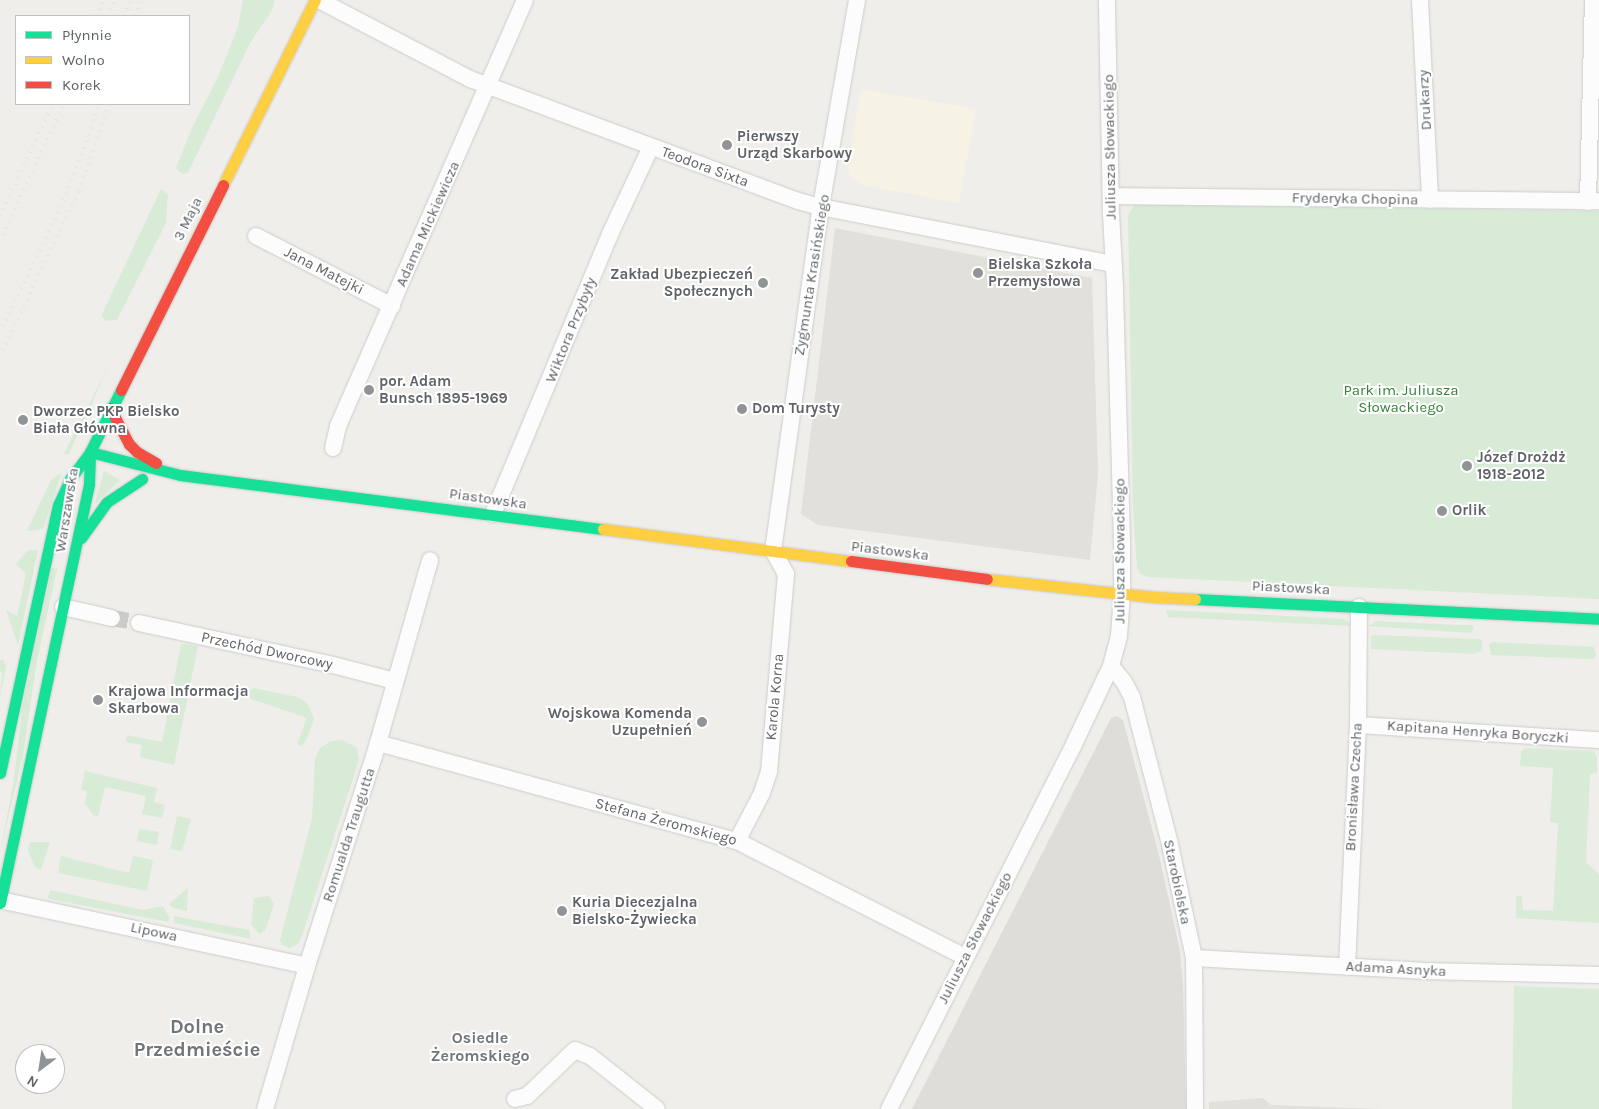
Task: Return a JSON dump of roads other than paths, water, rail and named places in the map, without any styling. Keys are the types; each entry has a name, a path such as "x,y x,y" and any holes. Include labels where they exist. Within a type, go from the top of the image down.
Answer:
{"street":[{"name":"3 Maja","path":"90,452 110,408 315,0"},
{"name":"Teodora Sixta","path":"320,0 487,86 820,207 1114,264"},
{"name":"Adama Mickiewicza","path":"333,448 338,426 525,0"},
{"name":"Zygmunta Krasińskiego","path":"773,551 820,207 857,0"},
{"name":"Juliusza Słowackiego","path":"889,1109 1074,744 1111,666 1119,636 1122,594 1107,0"},
{"name":"Drukarzy","path":"1420,0 1430,200"},
{"path":"1593,0 1593,201"},
{"name":"Wiktora Przybyły","path":"493,514 610,234 651,147"},
{"name":"Fryderyka Chopina","path":"1111,196 1593,201"},
{"name":"Jana Matejki","path":"256,236 392,306"},
{"path":"110,408 133,448 180,475"},
{"name":"Piastowska","path":"90,452 123,472 142,479 180,475"},
{"name":"Piastowska","path":"90,452 180,475 1035,585 1122,594 1599,619"},
{"name":"Warszawska","path":"0,901 77,543 89,483 90,452"},
{"name":"Warszawska","path":"0,774 58,505 70,479 90,452"},
{"path":"77,543 108,502 142,479"},
{"name":"Karola Korna","path":"737,840 762,793 769,772 786,574 773,551"},
{"name":"Romualda Traugutta","path":"265,1109 307,966 378,743 430,560"},
{"path":"63,607 112,618"},
{"name":"Bronisława Czecha","path":"1347,967 1358,725 1359,607"},
{"name":"Przechód Dworcowy","path":"139,623 333,665 395,681"},
{"name":"Starobielska","path":"1111,666 1132,696 1169,840 1194,958 1195,1109"},
{"name":"Kapitana Henryka Boryczki","path":"1358,725 1599,740"},
{"name":"Stefana Żeromskiego","path":"378,743 737,840 965,958"},
{"name":"Lipowa","path":"0,901 307,966"},
{"name":"Adama Asnyka","path":"1194,958 1347,967 1599,975"},
{"path":"514,1099 526,1096 575,1050 582,1051 597,1061 657,1109"}],"tunnel":[{"path":"112,618 139,623"}],"railway":[{"path":"96,15 104,0"},
{"path":"108,15 115,0"},
{"path":"125,15 131,0"},
{"path":"136,15 142,0"},
{"path":"0,216 53,105"},
{"path":"0,241 64,105"},
{"path":"0,333 61,207 87,142 98,105"},
{"path":"0,357 79,191 109,105"}],"place":[{"name":"Pierwszy Urząd Skarbowy","path":"727,145"},
{"name":"Bielska Szkoła Przemysłowa","path":"978,273"},
{"name":"Zakład Ubezpieczeń Społecznych","path":"763,283"},
{"name":"por. Adam Bunsch 1895-1969","path":"369,390"},
{"name":"Dom Turysty","path":"742,409"},
{"name":"Dworzec PKP Bielsko Biała Główna","path":"23,420"},
{"name":"Józef Drożdż 1918-2012","path":"1467,466"},
{"name":"Orlik","path":"1442,511"},
{"name":"Krajowa Informacja Skarbowa","path":"98,700"},
{"name":"Wojskowa Komenda Uzupełnień","path":"702,722"},
{"name":"Kuria Diecezjalna Bielsko-Żywiecka","path":"562,911"}],"district":[{"name":"Dolne Przedmieście","path":"197,1038"},
{"name":"Osiedle Żeromskiego","path":"480,1047"}],"park label":[{"name":"Park im. Juliusza Słowackiego","path":"1401,398"}]}
